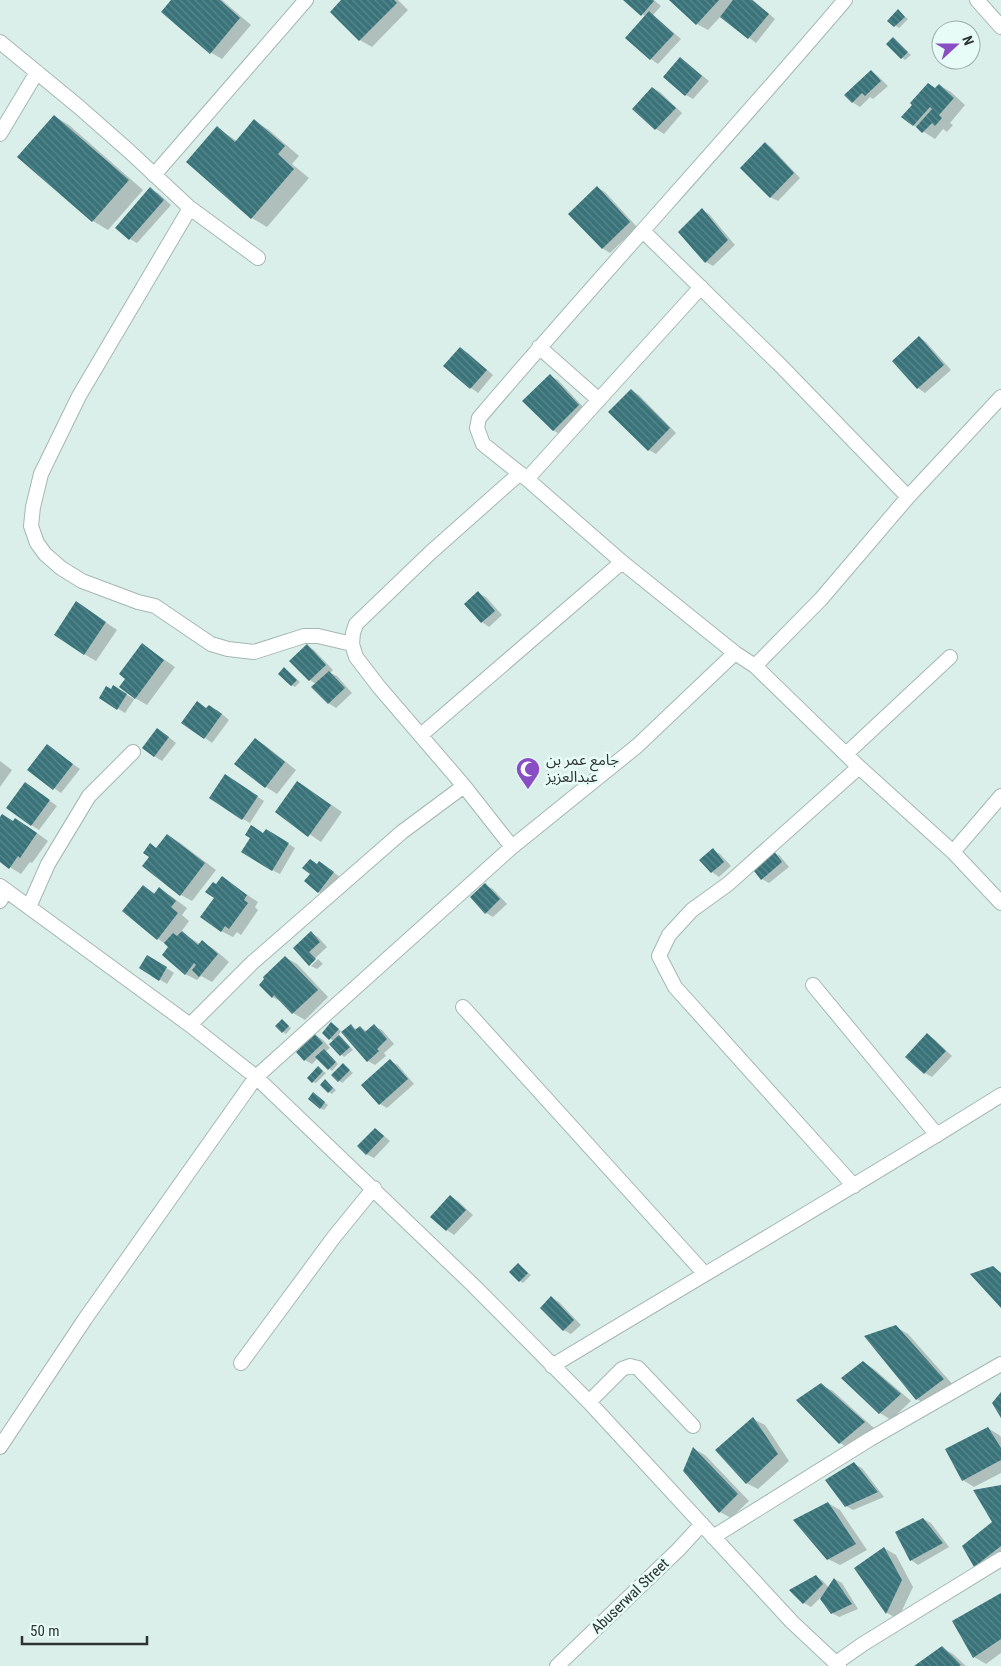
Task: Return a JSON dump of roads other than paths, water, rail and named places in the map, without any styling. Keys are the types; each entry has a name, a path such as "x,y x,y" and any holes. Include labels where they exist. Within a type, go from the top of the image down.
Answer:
{"street":[{"path":"154,175 306,0"},
{"path":"845,0 539,347 479,418 477,428 483,444 524,476 622,562 735,653 756,666 859,767 953,852 1001,904"},
{"path":"977,0 1001,27"},
{"path":"0,42 122,144 190,208 258,258"},
{"path":"0,134 37,72"},
{"path":"190,208 79,396 42,474 33,507 31,526 37,543 61,568 82,581 138,602 155,606 211,644 228,649 254,652 304,636 318,636 352,644"},
{"path":"643,231 780,366 908,497"},
{"path":"512,847 464,786 379,687 356,657 352,644 356,624 430,553 524,476 599,400 701,287"},
{"path":"539,347 599,400"},
{"path":"756,666 822,599 908,497 1001,397"},
{"path":"421,735 622,562"},
{"path":"0,1447 91,1310 256,1077 512,847 637,746 735,653"},
{"path":"846,754 950,656"},
{"path":"29,907 48,864 89,796 133,752"},
{"path":"854,1186 675,987 660,956 669,936 692,910 728,884 859,767"},
{"path":"190,1025 252,963 402,832 464,786"},
{"path":"953,852 1001,796"},
{"path":"2,892 29,907 190,1025 256,1077 374,1188 589,1402 792,1622 837,1664 863,1644 1001,1559"},
{"path":"813,985 938,1135"},
{"path":"463,1007 704,1273"},
{"path":"552,1366 704,1273 854,1186 1001,1095"},
{"path":"242,1363 328,1245 374,1188"},
{"path":"712,1537 870,1439 1001,1364"},
{"path":"589,1402 622,1370 630,1366 638,1368 692,1426"},
{"name":"Abuserwal Street","path":"557,1666 678,1550 702,1524"}],"place":[{"name":"جامع عمر بن عبدالعزيز","path":"528,790"}]}
